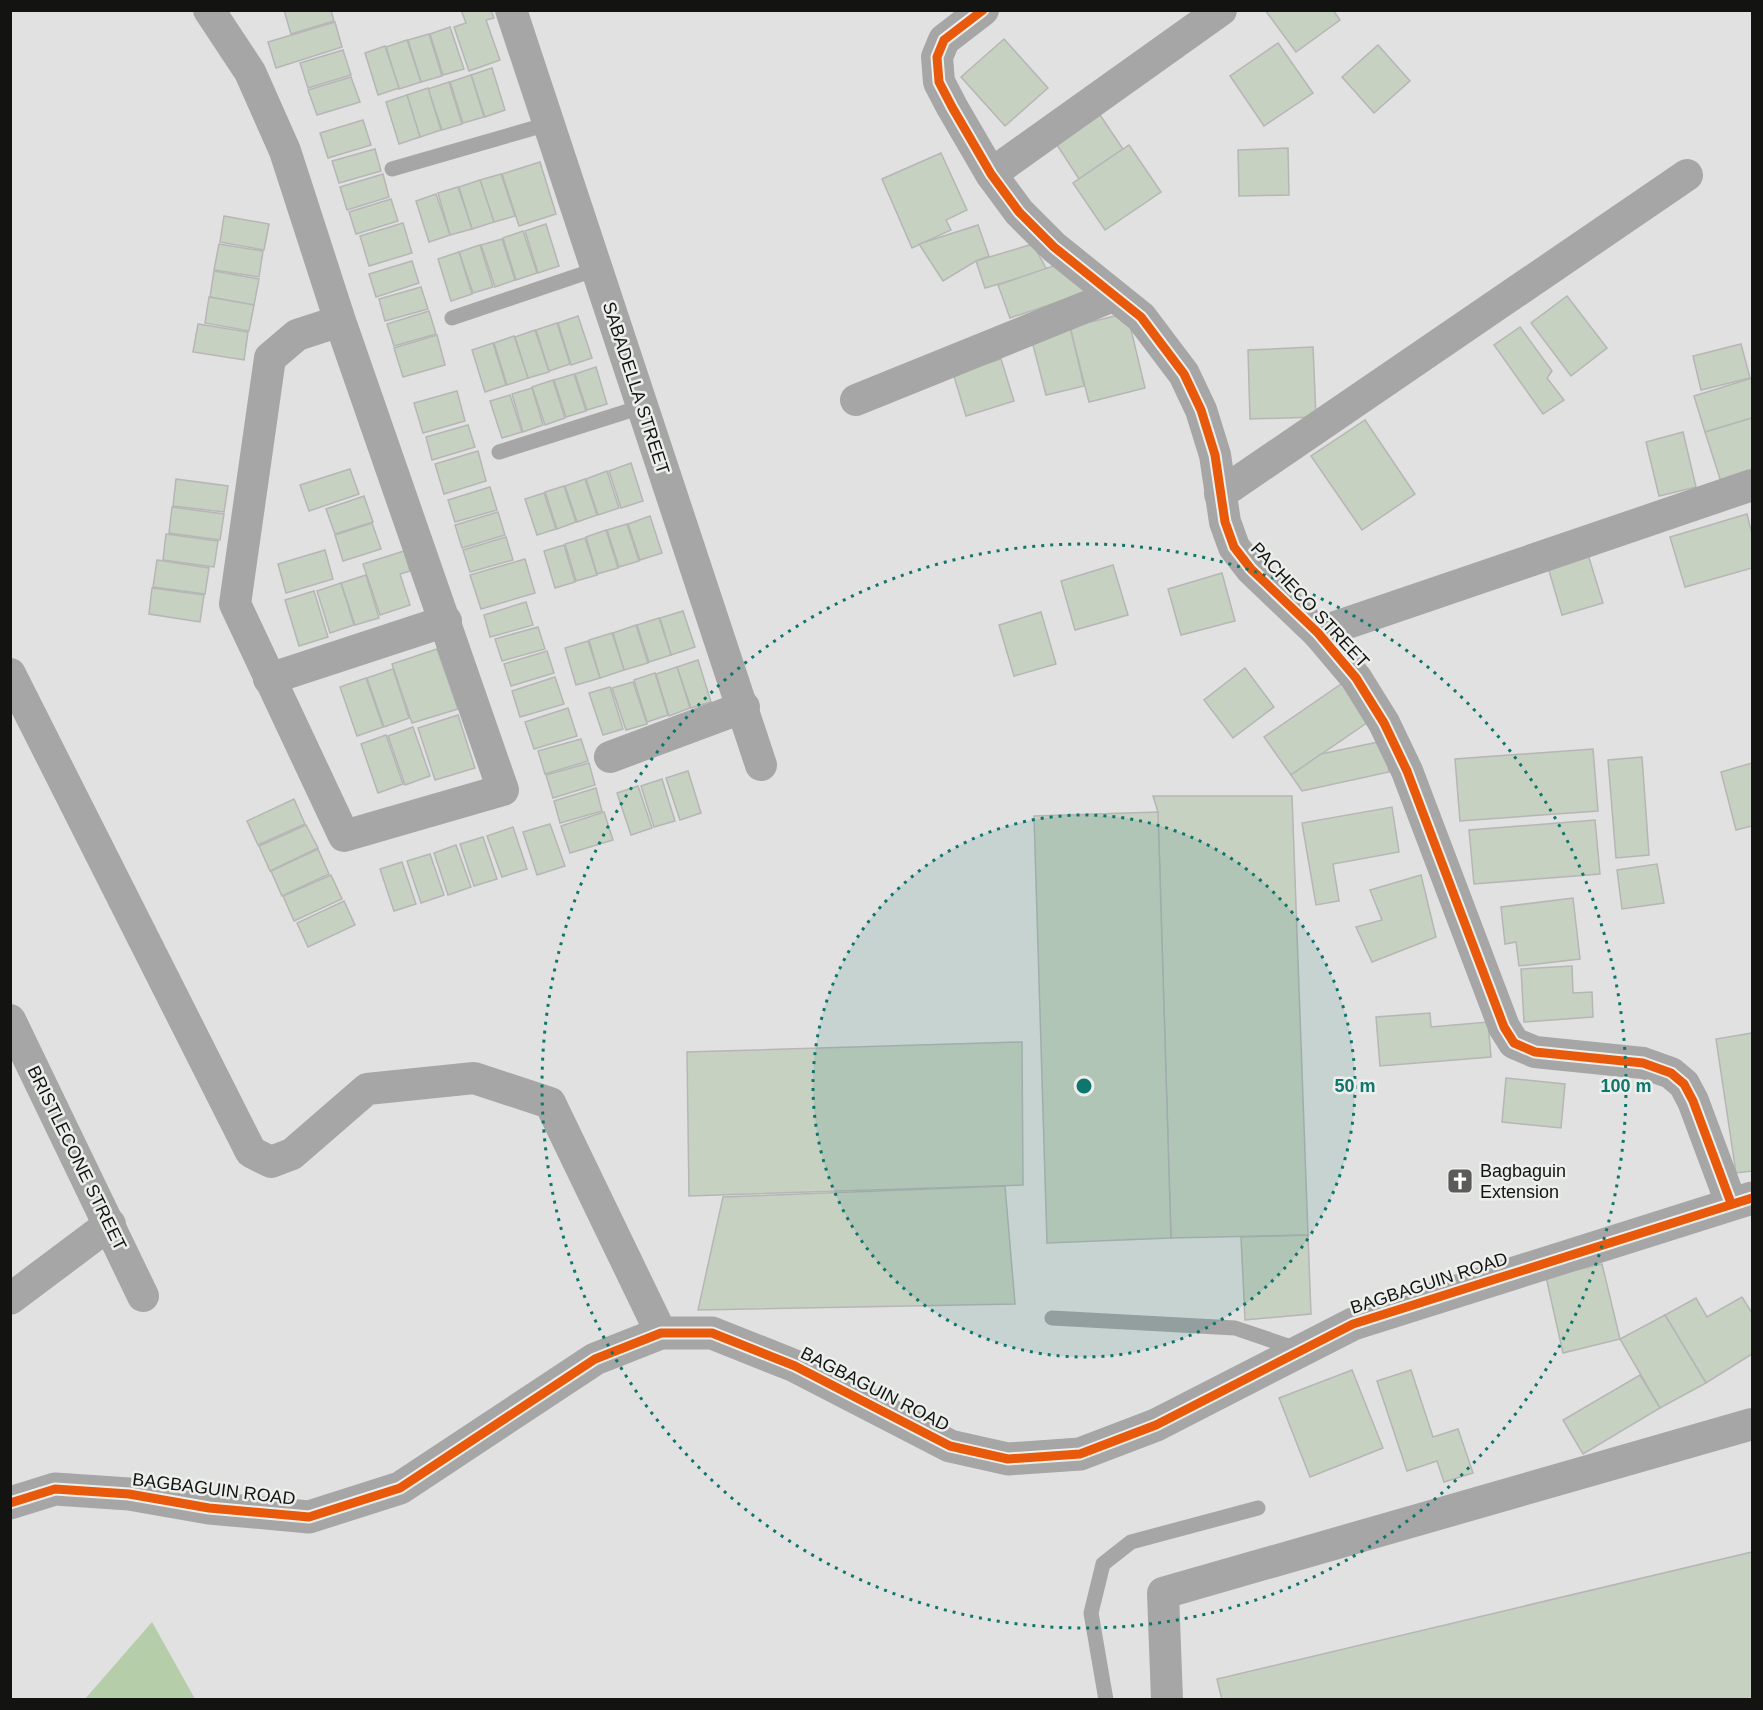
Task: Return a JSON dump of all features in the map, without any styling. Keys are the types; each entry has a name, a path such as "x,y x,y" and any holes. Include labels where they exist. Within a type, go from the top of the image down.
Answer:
{"street":[{"path":"209,10 250,72 285,151 340,321 503,790 344,836 235,604 270,358 297,335 340,321"},
{"name":"SABADELLA STREET","path":"511,10 641,407 744,707 761,765"},
{"name":"PACHECO STREET","path":"983,10 944,40 937,57 939,82 991,174 1019,212 1054,248 1141,317 1184,374 1201,411 1215,455 1224,522 1234,547 1251,569 1318,633 1356,678 1384,723 1407,771 1494,1004 1514,1042 1535,1052 1643,1063 1671,1073 1684,1084 1742,1201"},
{"path":"991,174 1221,10"},
{"path":"1220,494 1687,176"},
{"path":"856,400 1113,296"},
{"path":"1318,633 1752,485"},
{"path":"269,679 446,621"},
{"path":"10,674 251,1152 271,1162 292,1154 367,1089 474,1078 550,1103 661,1333"},
{"path":"610,757 744,707"},
{"name":"BRISTLECONE STREET","path":"10,1020 143,1296"},
{"name":"BAGBAGUIN ROAD","path":"10,1503 55,1489 129,1494 209,1508 309,1517 400,1488 595,1359 661,1333 711,1333 795,1366 950,1446 1008,1459 1080,1454 1156,1425 1304,1352 1353,1324 1742,1201"},
{"path":"16,1285 110,1224"},
{"path":"1167,1700 1163,1593 1752,1424"}],"lane":[{"path":"392,169 548,124"},
{"path":"452,318 597,269"},
{"path":"499,452 641,407"},
{"path":"1052,1318 1235,1328 1304,1352"},
{"path":"1106,1700 1091,1613 1103,1564 1131,1542 1258,1508"}],"green space":[{"path":"152,1622 195,1699 85,1699"}],"building":[{"path":"284,10 331,10 334,21 291,34"},
{"path":"461,10 491,10 494,18 486,20 500,60 469,71 454,27 466,23"},
{"path":"1265,10 1333,10 1340,20 1296,52"},
{"path":"335,22 342,47 276,68 268,42"},
{"path":"450,27 464,69 443,75 430,34"},
{"path":"429,34 442,76 421,82 408,40"},
{"path":"1004,39 1048,88 1005,126 961,77"},
{"path":"407,40 421,82 399,89 386,47"},
{"path":"1278,43 1313,93 1264,126 1230,76"},
{"path":"1378,45 1410,81 1374,113 1342,77"},
{"path":"385,46 399,88 378,95 365,53"},
{"path":"343,50 351,75 308,88 300,63"},
{"path":"492,68 505,110 485,117 471,75"},
{"path":"471,75 484,117 463,123 450,82"},
{"path":"351,77 360,102 317,115 308,90"},
{"path":"449,82 462,124 442,130 428,89"},
{"path":"428,88 441,130 420,137 407,95"},
{"path":"407,95 420,137 399,144 386,102"},
{"path":"1100,115 1123,149 1079,179 1057,145"},
{"path":"363,120 371,145 328,158 320,133"},
{"path":"1129,145 1161,192 1105,230 1073,183"},
{"path":"1288,148 1289,195 1239,196 1238,150"},
{"path":"375,149 381,171 339,183 332,161"},
{"path":"941,153 967,210 946,220 951,230 912,248 882,179"},
{"path":"540,162 556,214 519,226 502,174"},
{"path":"383,174 389,197 347,210 340,187"},
{"path":"501,174 515,216 494,222 480,180"},
{"path":"480,180 494,222 472,229 459,187"},
{"path":"458,187 472,229 450,235 438,193"},
{"path":"436,194 450,235 429,242 416,201"},
{"path":"391,199 398,221 356,234 349,212"},
{"path":"224,216 269,224 264,250 220,242"},
{"path":"403,223 412,253 369,266 360,236"},
{"path":"546,224 559,266 538,273 525,231"},
{"path":"978,225 989,256 976,261 943,281 919,244"},
{"path":"523,231 537,273 516,280 503,238"},
{"path":"502,239 515,280 495,287 481,245"},
{"path":"219,244 263,251 259,277 214,270"},
{"path":"1033,244 1047,270 985,288 976,261"},
{"path":"480,245 493,287 473,293 459,252"},
{"path":"459,252 472,294 451,301 438,259"},
{"path":"412,261 419,283 376,297 369,274"},
{"path":"1053,266 1088,292 1010,318 998,285"},
{"path":"214,271 259,279 254,305 210,297"},
{"path":"421,287 428,309 385,321 379,299"},
{"path":"1567,296 1607,348 1571,376 1531,323"},
{"path":"209,297 254,305 249,331 205,323"},
{"path":"429,311 436,334 394,346 387,324"},
{"path":"1127,313 1145,388 1089,402 1070,327"},
{"path":"578,316 592,358 571,365 558,323"},
{"path":"557,323 570,364 549,371 536,330"},
{"path":"198,324 248,332 244,360 193,352"},
{"path":"1070,327 1084,386 1046,395 1031,337"},
{"path":"1520,327 1552,371 1547,378 1564,400 1543,414 1494,345"},
{"path":"535,330 549,372 528,378 515,337"},
{"path":"437,335 445,365 403,377 394,348"},
{"path":"514,336 528,378 507,385 494,343"},
{"path":"493,343 506,385 485,392 472,350"},
{"path":"1741,344 1750,378 1701,390 1693,356"},
{"path":"1313,347 1316,417 1250,419 1248,350"},
{"path":"1001,359 1014,401 966,416 953,373"},
{"path":"596,367 607,404 587,410 575,374"},
{"path":"574,374 586,411 566,417 554,380"},
{"path":"1752,378 1752,418 1705,432 1694,396"},
{"path":"553,380 565,418 545,425 532,387"},
{"path":"532,388 543,425 523,432 512,394"},
{"path":"457,391 465,421 423,433 414,403"},
{"path":"510,395 522,432 502,438 490,401"},
{"path":"1752,418 1752,479 1723,488 1705,432"},
{"path":"1365,420 1415,494 1362,530 1311,456"},
{"path":"468,425 475,447 432,460 426,437"},
{"path":"1683,432 1696,487 1659,496 1646,442"},
{"path":"478,451 486,481 444,494 435,464"},
{"path":"631,463 643,501 621,508 609,471"},
{"path":"350,469 359,494 309,511 300,485"},
{"path":"607,471 619,508 598,515 586,479"},
{"path":"176,479 228,486 224,512 173,506"},
{"path":"585,479 597,515 577,522 565,486"},
{"path":"564,486 576,522 557,529 545,492"},
{"path":"490,487 497,510 455,522 448,500"},
{"path":"544,493 556,529 537,535 525,499"},
{"path":"364,496 373,522 335,534 326,509"},
{"path":"172,507 224,514 220,540 169,533"},
{"path":"498,512 505,535 462,548 455,525"},
{"path":"1747,514 1752,534 1752,568 1685,587 1670,537"},
{"path":"650,516 662,553 640,560 628,524"},
{"path":"372,523 381,549 343,561 335,535"},
{"path":"627,524 639,561 619,567 607,530"},
{"path":"606,530 618,568 597,574 586,537"},
{"path":"166,534 218,541 214,567 163,560"},
{"path":"506,537 513,560 470,572 463,550"},
{"path":"585,538 597,575 576,581 565,544"},
{"path":"564,545 575,582 555,588 544,551"},
{"path":"1585,545 1603,603 1562,615 1545,557"},
{"path":"325,550 333,579 286,593 278,564"},
{"path":"404,551 410,571 400,574 410,605 380,615 363,564"},
{"path":"525,559 535,593 481,609 470,575"},
{"path":"157,560 209,568 205,594 153,587"},
{"path":"1113,565 1128,615 1075,630 1061,581"},
{"path":"1222,573 1235,621 1181,635 1168,589"},
{"path":"366,575 379,618 355,625 341,583"},
{"path":"341,583 354,625 330,633 317,591"},
{"path":"152,588 204,595 200,622 149,614"},
{"path":"314,591 328,637 299,646 285,600"},
{"path":"526,602 533,625 490,637 484,615"},
{"path":"683,611 695,647 671,655 660,618"},
{"path":"1041,612 1056,664 1014,676 999,625"},
{"path":"659,618 671,655 649,662 637,625"},
{"path":"636,625 648,663 624,670 613,633"},
{"path":"538,627 545,649 502,661 495,639"},
{"path":"612,633 624,670 600,678 589,640"},
{"path":"588,641 600,678 576,685 565,648"},
{"path":"437,649 458,709 412,723 392,664"},
{"path":"547,651 554,673 511,686 504,664"},
{"path":"698,660 711,702 691,708 677,667"},
{"path":"677,667 690,708 669,716 656,674"},
{"path":"1245,668 1274,707 1233,738 1204,700"},
{"path":"393,669 409,718 384,727 367,678"},
{"path":"655,673 668,715 647,722 634,680"},
{"path":"555,677 564,704 520,717 512,691"},
{"path":"366,678 383,727 357,736 340,687"},
{"path":"633,682 647,724 626,730 612,688"},
{"path":"1344,682 1371,720 1291,775 1264,737"},
{"path":"610,687 623,729 603,735 589,693"},
{"path":"568,708 577,736 534,749 525,722"},
{"path":"458,715 475,768 435,780 418,728"},
{"path":"413,727 430,776 405,785 388,736"},
{"path":"386,735 403,784 378,793 361,744"},
{"path":"581,739 588,761 545,774 538,751"},
{"path":"1383,741 1389,772 1302,791 1291,775 1321,754"},
{"path":"1593,749 1598,811 1460,821 1455,759"},
{"path":"1642,757 1649,855 1616,858 1608,760"},
{"path":"589,763 595,785 553,798 546,775"},
{"path":"1752,763 1752,826 1736,830 1721,772"},
{"path":"688,771 701,813 680,820 666,778"},
{"path":"662,779 675,821 654,827 641,786"},
{"path":"638,786 652,828 631,835 617,793"},
{"path":"596,788 602,811 560,823 554,801"},
{"path":"1153,796 1292,796 1308,1235 1171,1238 1158,812"},
{"path":"294,799 305,824 258,845 247,821"},
{"path":"1392,807 1399,852 1333,864 1339,901 1316,905 1302,823"},
{"path":"604,812 613,840 570,853 561,826"},
{"path":"1158,812 1171,1238 1047,1243 1034,816"},
{"path":"1595,820 1600,874 1474,884 1469,830"},
{"path":"550,824 565,866 537,875 523,832"},
{"path":"306,825 318,848 270,871 259,846"},
{"path":"513,827 527,869 502,877 487,836"},
{"path":"483,837 497,879 474,886 460,844"},
{"path":"456,845 471,887 448,895 434,853"},
{"path":"318,849 329,874 282,896 271,871"},
{"path":"430,854 444,895 421,903 407,861"},
{"path":"402,862 416,904 394,911 380,869"},
{"path":"1657,864 1664,903 1622,909 1617,870"},
{"path":"331,875 342,899 294,921 283,896"},
{"path":"1421,875 1436,937 1372,962 1356,927 1382,920 1370,890"},
{"path":"1573,898 1580,959 1519,966 1516,942 1505,944 1501,907"},
{"path":"344,901 355,925 308,947 297,923"},
{"path":"1572,966 1573,993 1592,992 1593,1017 1524,1022 1521,969"},
{"path":"1430,1013 1431,1027 1488,1022 1491,1057 1380,1066 1376,1017"},
{"path":"1752,1033 1752,1171 1736,1173 1716,1039"},
{"path":"1022,1042 1023,1185 689,1196 687,1052"},
{"path":"1506,1078 1565,1084 1561,1128 1502,1122"},
{"path":"1005,1186 1015,1304 698,1310 723,1197"},
{"path":"1308,1235 1311,1314 1245,1320 1241,1237"},
{"path":"1602,1264 1620,1339 1563,1353 1546,1277"},
{"path":"1742,1297 1752,1313 1752,1354 1706,1383 1665,1315 1696,1298 1707,1317"},
{"path":"1665,1315 1706,1383 1660,1408 1620,1339"},
{"path":"1352,1370 1383,1448 1310,1477 1279,1398"},
{"path":"1411,1370 1433,1437 1458,1429 1473,1473 1444,1482 1437,1461 1407,1471 1377,1381"},
{"path":"1640,1375 1660,1408 1583,1454 1563,1420"},
{"path":"1752,1552 1752,1700 1222,1700 1217,1679"}],"cycle path":[{"path":"983,10 944,40 937,57 939,82 991,174 1019,212 1054,247 1141,317 1184,374 1201,410 1215,455 1225,522 1234,547 1251,569 1318,633 1356,678 1384,723 1407,771 1504,1027 1514,1043 1535,1052 1643,1063 1671,1073 1684,1084 1693,1101 1731,1203"},
{"path":"10,1503 55,1489 129,1494 209,1508 309,1517 400,1488 595,1359 661,1333 712,1333 795,1366 950,1446 1008,1459 1080,1454 1156,1425 1353,1324 1752,1198"}],"place":[{"name":"Bagbaguin Extension","path":"1460,1181"}]}
